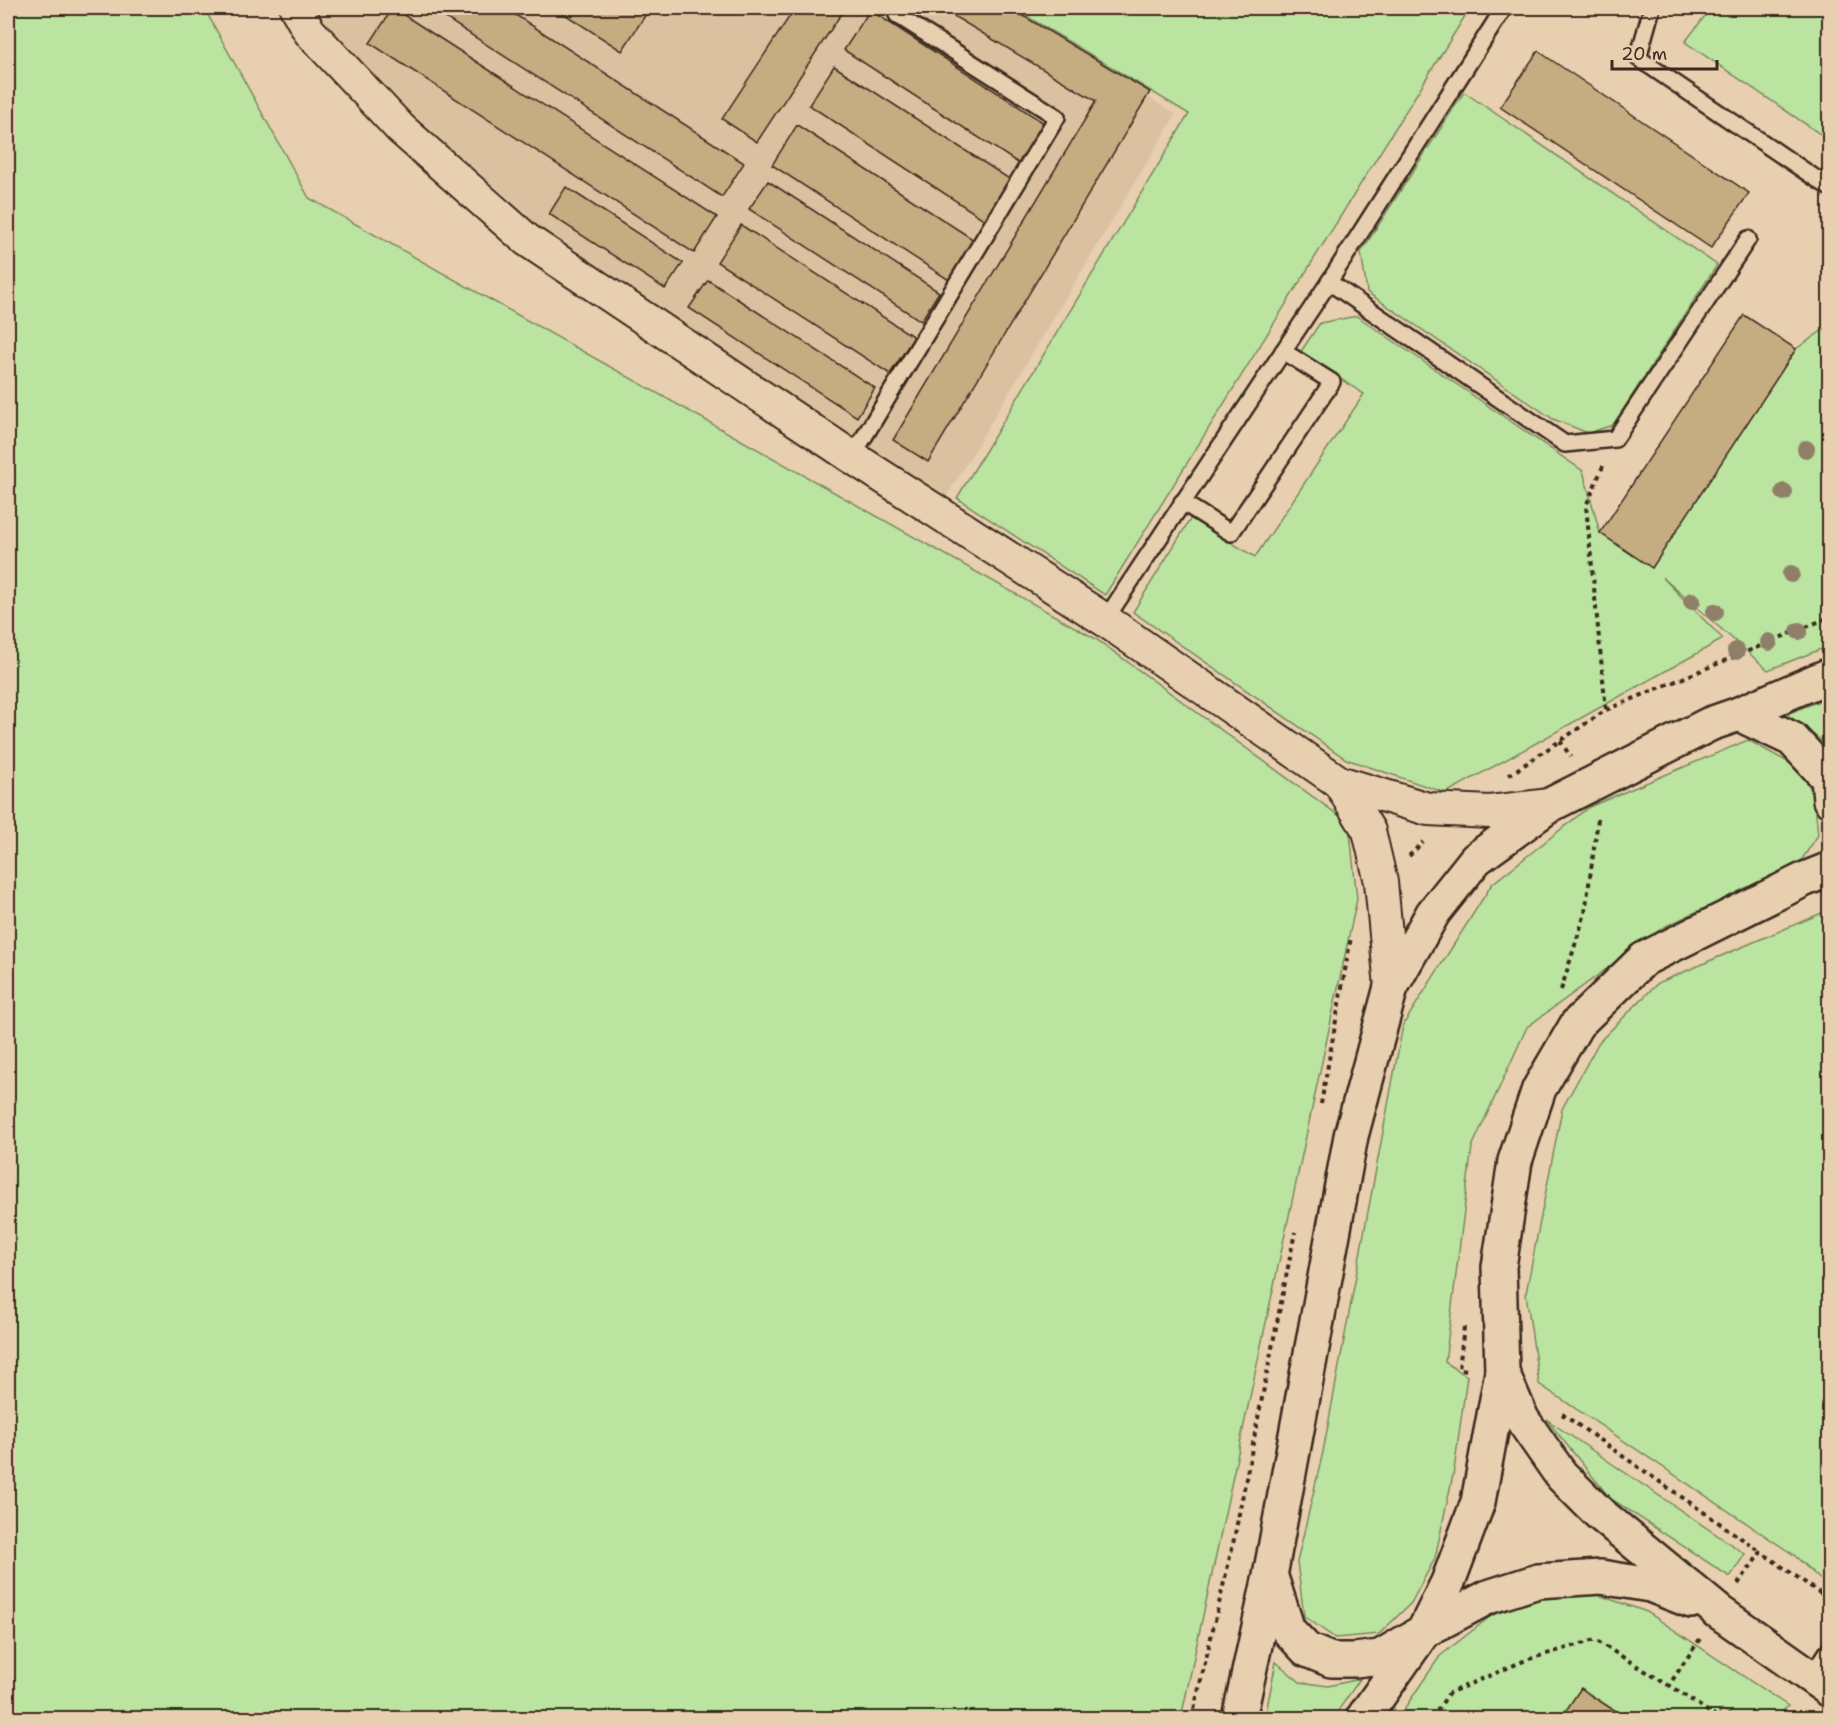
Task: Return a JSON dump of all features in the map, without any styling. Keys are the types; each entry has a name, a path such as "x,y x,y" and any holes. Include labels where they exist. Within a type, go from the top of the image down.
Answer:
{"street":[{"path":"296,8 309,31 401,129 527,240 852,457 1106,620 1339,782 1428,809 1490,812 1550,805"},
{"path":"1239,1719 1270,1576 1351,1136 1391,987 1433,914 1476,859 1550,805 1710,724 1830,675"},
{"path":"1739,714 1792,739 1828,778 1830,800"},
{"path":"1339,782 1369,831 1381,882 1391,987"},
{"path":"1363,1719 1424,1631 1448,1582 1478,1502 1502,1372 1498,1267 1515,1161 1539,1089 1577,1024 1644,959 1817,874 1830,843"},
{"path":"1502,1372 1522,1419 1561,1475 1599,1514 1719,1612 1820,1683"},
{"path":"1270,1576 1288,1630 1307,1650 1331,1660 1380,1657 1488,1597 1538,1581 1601,1577 1650,1586 1719,1612"}],"lane":[{"path":"852,457 1057,117 897,15 902,8"},
{"path":"1106,620 1329,282 1503,8"},
{"path":"1652,8 1638,58 1830,188"},
{"path":"1329,282 1565,444 1615,439 1748,239"},
{"path":"1182,502 1231,533 1332,382 1283,351"},
{"path":"1820,1683 1830,1648"}],"path":[{"path":"1615,439 1586,506 1606,710 1830,616"},
{"path":"1559,741 1601,803 1585,913 1559,996"},
{"path":"1464,1323 1459,1370 1502,1372"},
{"path":"1559,1412 1761,1552"},
{"path":"1432,1719 1449,1693 1526,1660 1595,1640 1669,1685"}],"shaded area":[{"path":"307,8 999,8 1176,114 936,514 541,273 554,245 369,118"}],"green space":[{"path":"8,8 204,8 309,198 1096,639 1349,823 1357,899 1181,1718 8,1718"},
{"path":"1013,8 1470,8 1105,595 957,498 1189,114"},
{"path":"1711,8 1829,8 1829,140 1685,42"},
{"path":"1464,92 1717,265 1613,425 1588,433 1553,419 1367,292 1361,252"},
{"path":"1357,316 1583,471 1600,533 1652,568 1796,349 1829,326 1829,646 1768,670 1662,577 1723,639 1446,793 1346,759 1133,612 1191,518 1255,557 1364,394 1300,353 1320,323"},
{"path":"1829,697 1829,739 1823,742 1787,714"},
{"path":"1748,740 1795,766 1814,793 1818,835 1799,864 1664,927 1527,1027 1472,1147 1445,1362 1467,1376 1454,1470 1435,1558 1411,1603 1379,1634 1335,1638 1304,1616 1297,1562 1323,1452 1403,1025 1492,884 1589,807"},
{"path":"1829,910 1830,1579 1825,1584 1794,1555 1539,1384 1526,1293 1562,1109 1599,1042 1658,983"},
{"path":"1546,1419 1745,1554 1730,1577 1610,1498"},
{"path":"1584,1590 1647,1612 1788,1706 1776,1718 1740,1718 1722,1710 1716,1718 1626,1718 1581,1688 1561,1718 1398,1718 1440,1656 1505,1605"},
{"path":"1276,1662 1300,1682 1328,1686 1360,1679 1333,1718 1265,1718"}],"building":[{"path":"393,8 717,217 694,253 370,43"},
{"path":"430,8 505,8 744,163 722,197"},
{"path":"555,8 650,8 622,51"},
{"path":"795,8 845,8 757,142 722,119"},
{"path":"940,8 1010,8 1150,92 928,462 893,440 1096,101"},
{"path":"870,10 1047,125 1021,165 844,50"},
{"path":"1538,51 1749,193 1711,248 1500,107"},
{"path":"834,66 1011,180 985,220 809,105"},
{"path":"797,125 974,240 949,280 772,165"},
{"path":"768,181 939,292 921,321 749,209"},
{"path":"566,187 683,263 665,289 549,214"},
{"path":"741,225 914,337 890,374 717,262"},
{"path":"708,280 875,388 857,417 689,308"},
{"path":"1744,315 1796,349 1652,568 1600,533"},
{"path":"1581,1688 1590,1695 1626,1718 1561,1718"}]}
